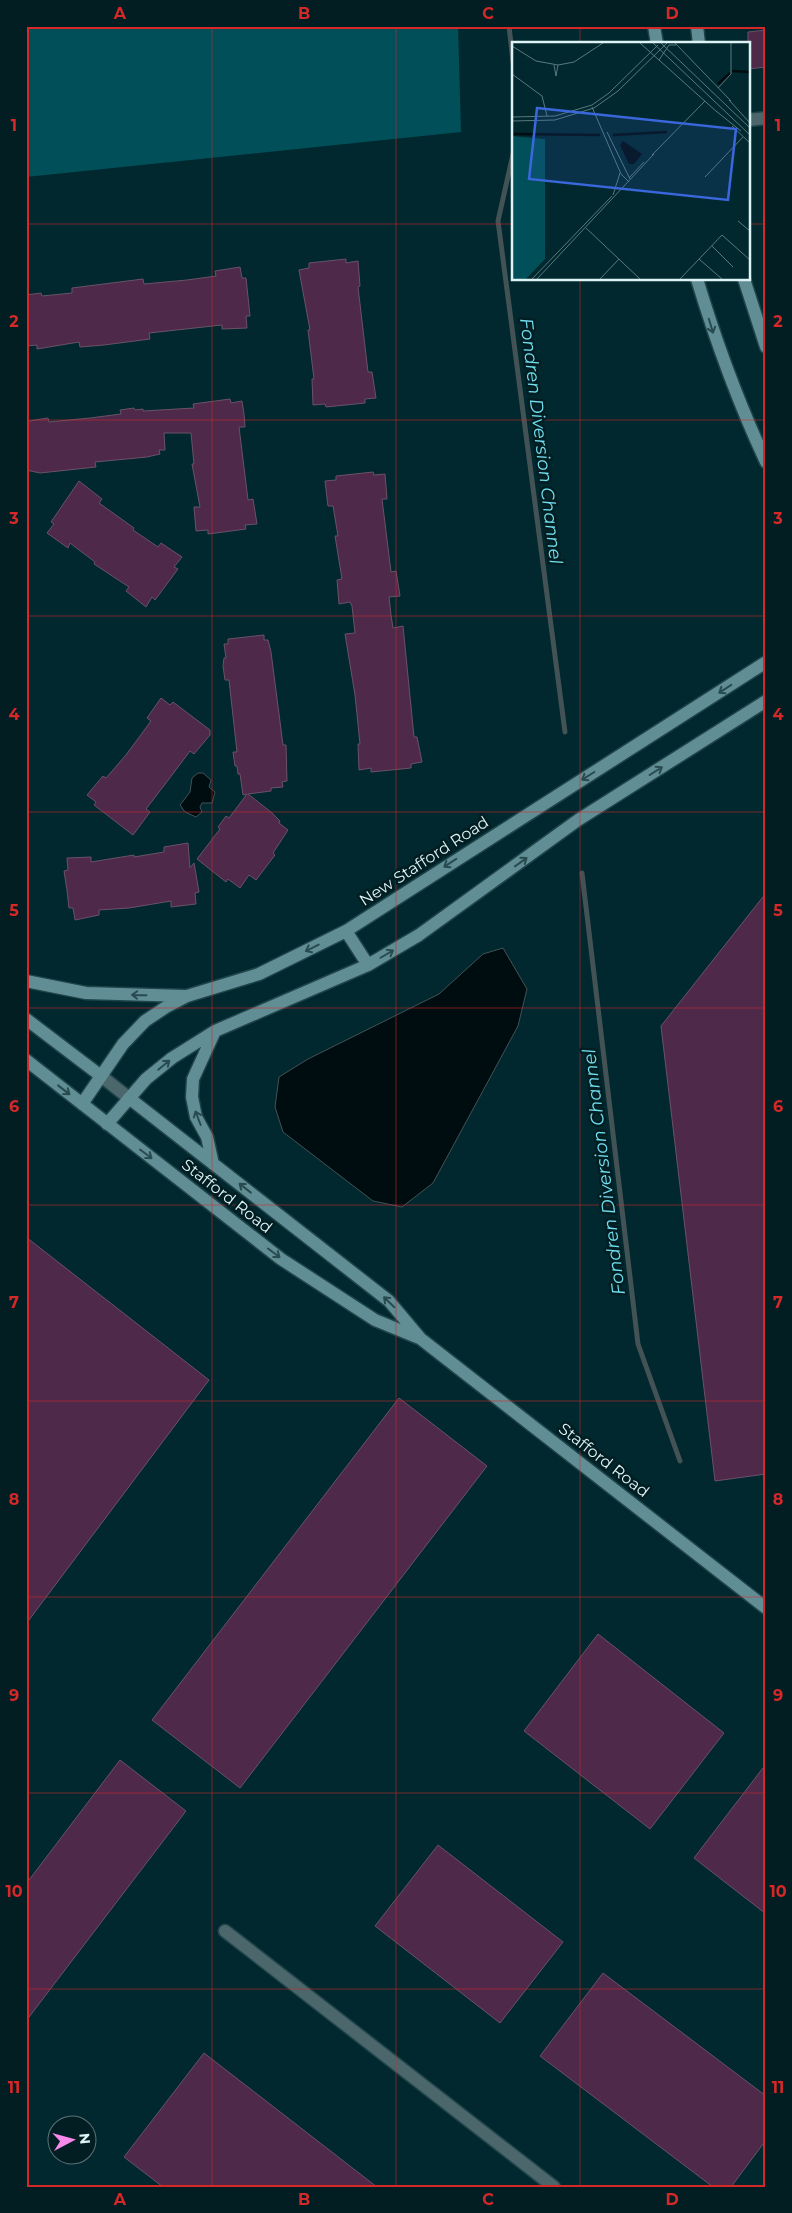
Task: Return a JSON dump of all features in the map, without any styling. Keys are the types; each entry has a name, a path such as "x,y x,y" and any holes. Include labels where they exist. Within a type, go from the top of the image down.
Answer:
{"main road":[{"path":"654,26 656,42"},
{"path":"697,26 699,42"},
{"path":"697,280 712,330 735,393 766,462"},
{"path":"744,280 766,347"},
{"name":"New Stafford Road","path":"82,1104 123,1044 146,1021 187,996 259,974 346,931 766,662"},
{"path":"107,1124 146,1079 172,1058 215,1032 368,965 419,936 578,820 766,702"},
{"path":"346,931 368,965"},
{"path":"26,981 86,993 187,996"},
{"path":"26,1019 101,1076"},
{"path":"213,1164 206,1137 196,1116 192,1097 193,1080 215,1032"},
{"name":"Stafford Road","path":"26,1060 281,1259 375,1320 421,1338"},
{"name":"Stafford Road","path":"129,1098 389,1301 421,1338 766,1608"}],"street":[{"path":"750,120 766,118"},
{"path":"101,1076 129,1098"},
{"path":"225,1931 554,2187"}],"shaded area":[{"path":"26,26 458,26 461,132 26,177"},
{"path":"198,773 203,773 211,780 209,787 215,792 212,803 202,803 200,807 202,812 196,817 185,812 180,805 190,792 192,778"},
{"path":"503,948 527,989 518,1026 433,1183 402,1207 373,1201 283,1132 275,1107 279,1077 308,1059 439,994 483,954"}],"building":[{"path":"766,30 766,67 750,69 748,32"},
{"path":"346,259 346,263 358,261 360,286 358,287 368,372 372,372 376,398 365,399 365,403 326,407 325,404 313,405 312,379 314,379 308,330 310,330 299,270 309,268 309,263"},
{"path":"240,267 242,278 246,278 250,316 246,316 247,328 222,329 222,325 149,333 150,339 80,347 79,342 37,349 37,345 26,346 26,295 41,293 42,296 72,293 72,288 143,279 144,284 187,280 216,276 215,271"},
{"path":"230,399 231,403 242,401 244,414 245,427 239,427 248,500 253,499 257,524 245,525 246,529 208,534 208,530 196,531 194,507 200,507 192,464 194,464 191,433 164,433 165,450 159,450 160,454 147,457 95,462 96,467 40,473 26,470 26,422 48,418 49,422 121,414 120,410 134,408 135,410 143,409 143,411 194,408 193,404"},
{"path":"373,472 374,475 385,474 387,499 382,499 391,572 396,571 400,596 389,597 391,615 393,628 403,626 414,737 417,737 422,762 411,764 411,768 371,772 371,768 359,770 358,744 360,744 355,695 345,634 355,633 352,606 350,602 339,604 337,580 342,579 335,536 338,536 333,506 328,506 325,481 336,480 336,476"},
{"path":"79,481 102,499 99,503 134,528 133,530 158,547 161,543 182,557 174,567 178,569 155,600 152,597 146,607 126,591 129,587 94,564 95,562 70,543 68,548 47,533 54,524 51,522"},
{"path":"264,635 264,640 268,640 271,652 283,745 286,745 287,781 282,782 283,787 271,788 271,791 248,794 271,812 280,821 279,823 288,830 273,853 275,855 256,880 249,875 240,888 228,879 226,882 197,859 220,829 218,827 226,816 229,818 247,794 243,795 240,774 238,774 237,766 235,766 233,752 237,752 229,680 225,680 223,666 224,658 226,658 224,644 228,644 228,639"},
{"path":"161,698 170,705 173,702 210,730 210,735 194,754 190,751 146,809 150,812 133,835 94,805 96,802 87,795 103,776 106,778 126,755 151,721 147,718"},
{"path":"188,843 190,868 194,863 199,892 195,893 196,904 171,907 171,901 129,908 99,910 99,915 75,920 73,908 69,908 64,871 68,870 67,858 91,857 91,862 134,855 134,857 164,852 164,847"},
{"path":"766,893 766,1474 715,1481 661,1026"},
{"path":"26,1237 209,1380 26,1624"},
{"path":"399,1398 487,1466 240,1788 152,1720"},
{"path":"598,1634 724,1733 650,1829 524,1731"},
{"path":"120,1760 186,1811 26,2021 26,1884"},
{"path":"766,1764 766,1914 694,1858"},
{"path":"438,1845 563,1942 500,2023 375,1926"},
{"path":"603,1973 766,2096 766,2140 731,2187 713,2187 540,2056"},
{"path":"204,2053 377,2187 163,2187 124,2157"}],"waterway":[{"name":"Fondren Diversion Channel","path":"509,26 512,53"},
{"name":"Fondren Diversion Channel","path":"512,158 498,221 565,732"},
{"name":"Fondren Diversion Channel","path":"582,873 638,1344 680,1461"}]}
